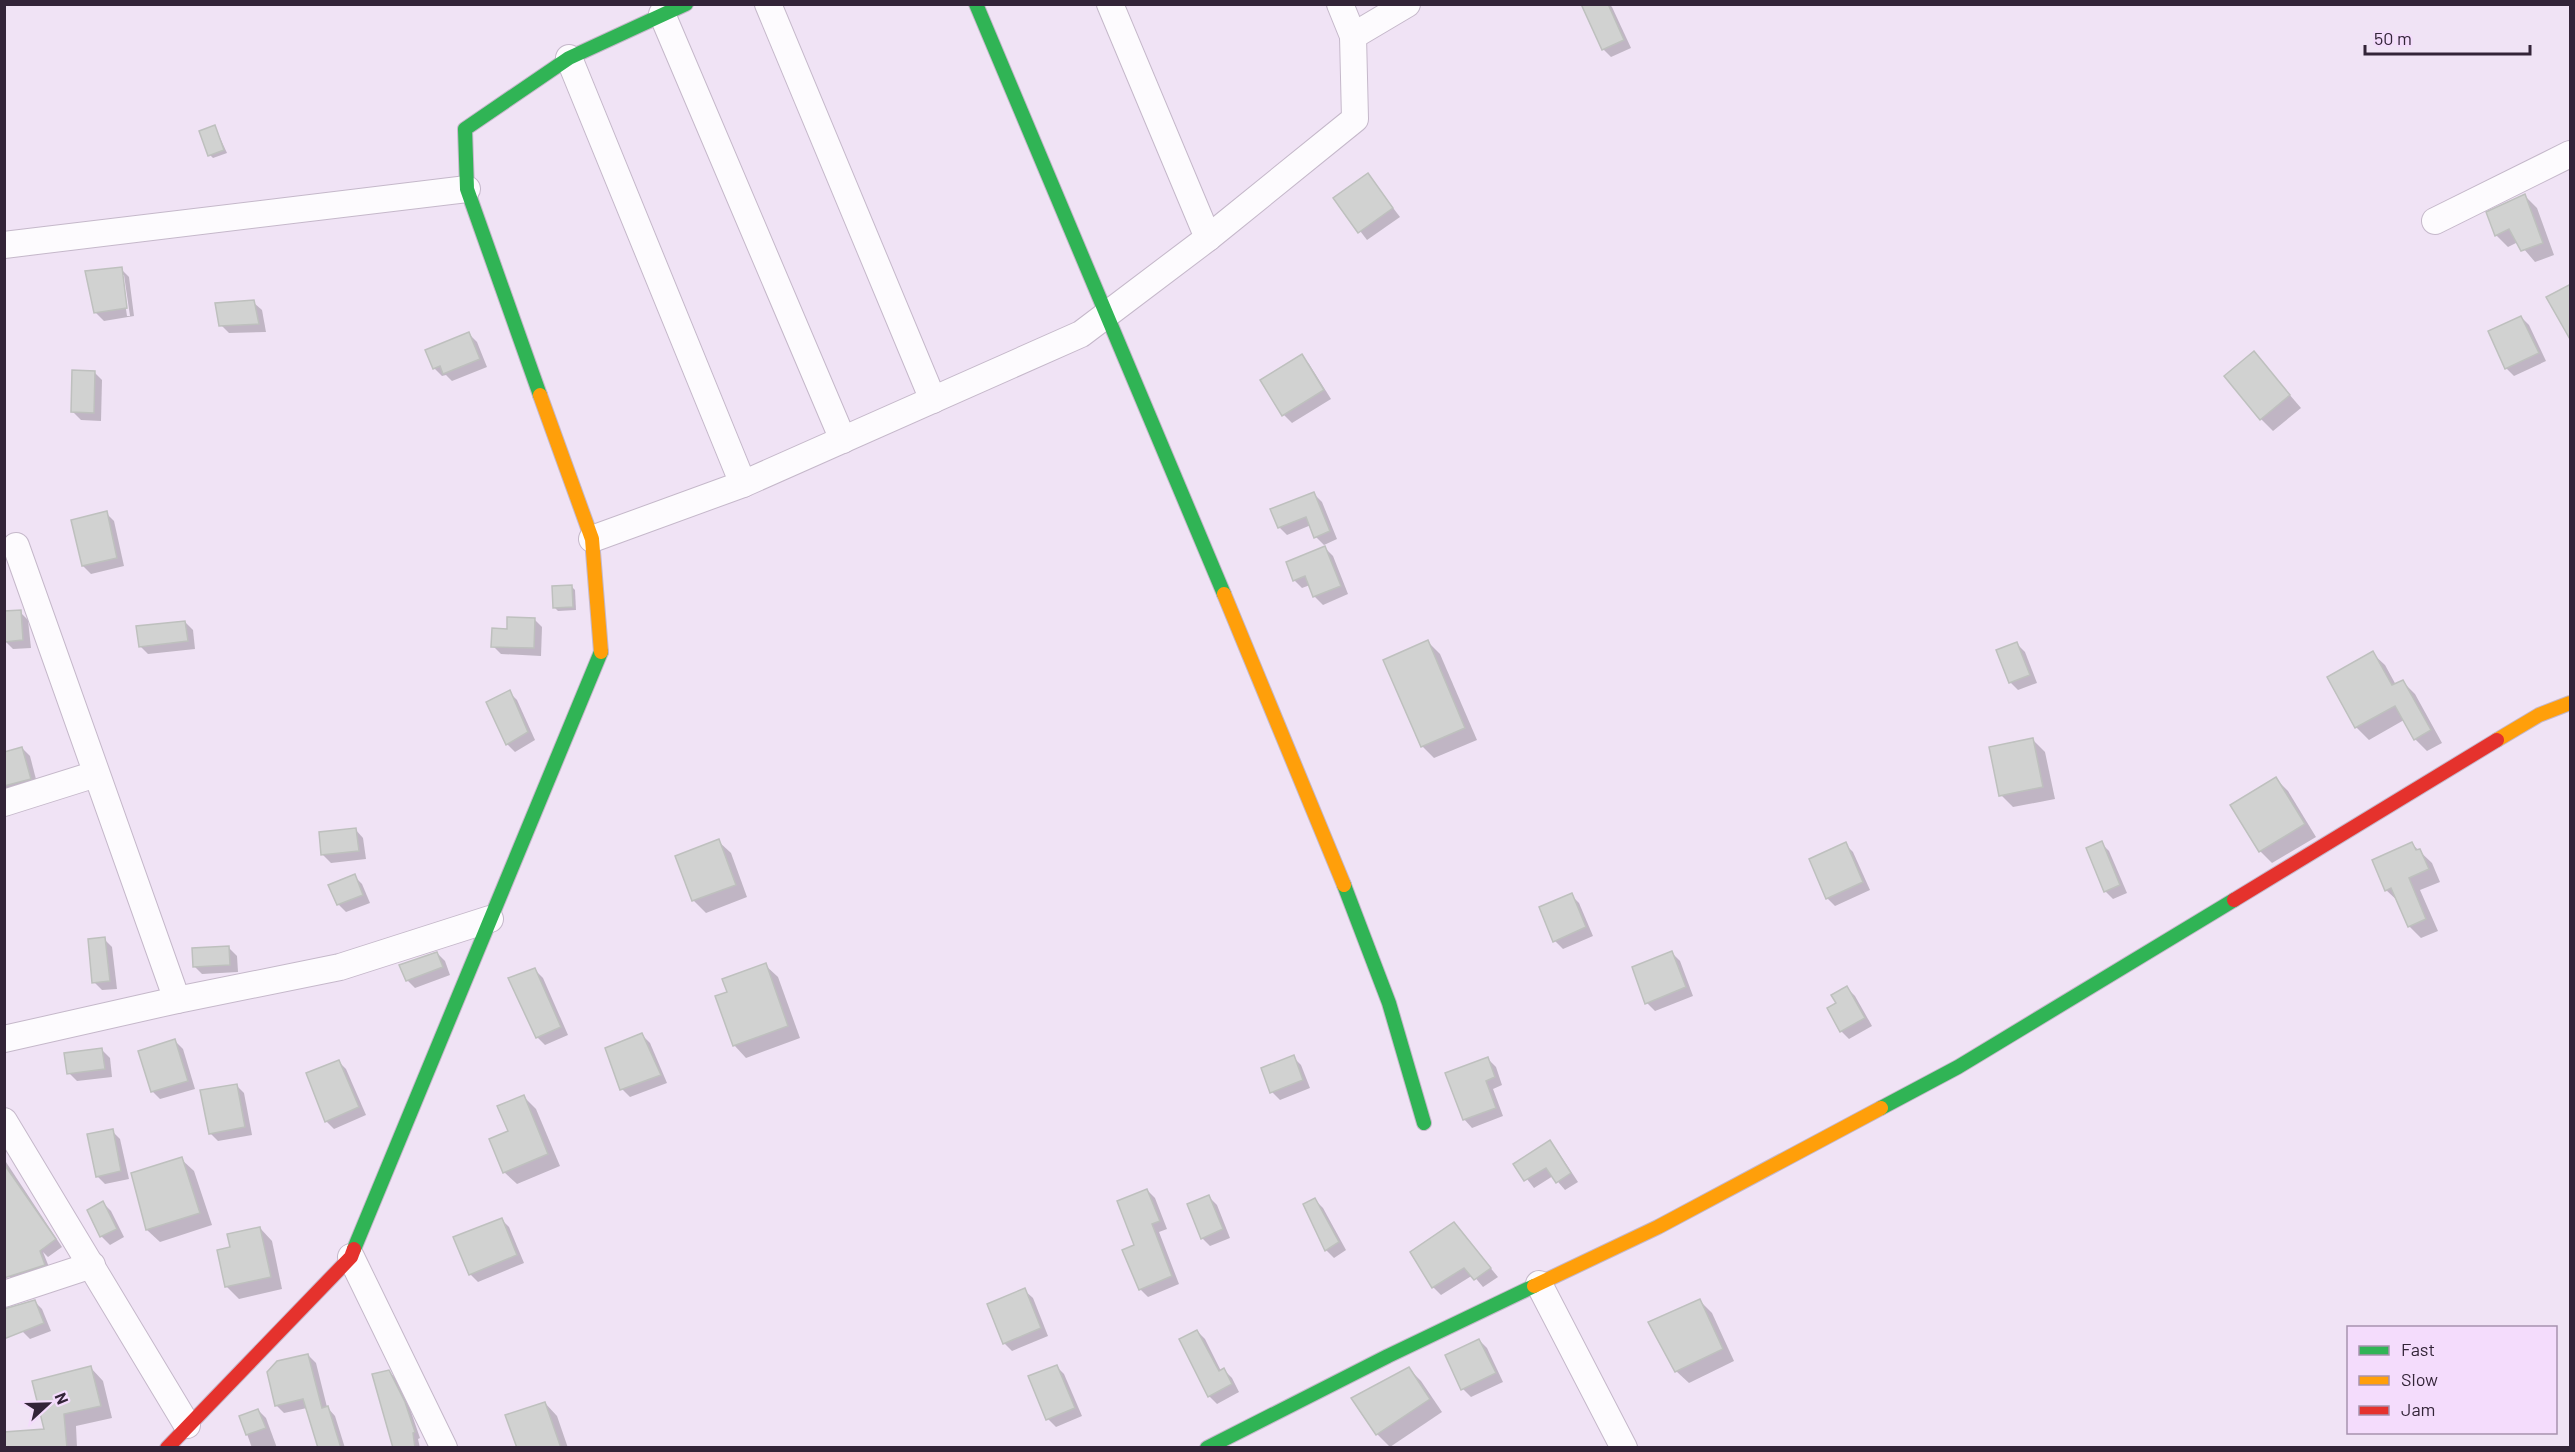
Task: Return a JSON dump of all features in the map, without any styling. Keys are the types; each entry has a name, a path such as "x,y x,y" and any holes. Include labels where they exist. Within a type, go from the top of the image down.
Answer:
{"street":[{"path":"168,1448 187,1425 351,1257 601,651 592,538 467,189 465,129 569,58 686,4"},
{"path":"768,4 933,400"},
{"path":"976,4 1108,314 1342,879 1389,1003 1424,1123"},
{"path":"1110,4 1208,238"},
{"path":"592,538 743,484 1081,334 1208,238 1355,118 1353,36 1340,4"},
{"path":"1353,36 1407,4"},
{"path":"662,14 843,440"},
{"path":"569,58 743,484"},
{"path":"2435,221 2571,154"},
{"path":"4,245 467,189"},
{"path":"16,546 177,1000"},
{"path":"1207,1448 1388,1356 1658,1227 1958,1067 2539,715 2571,703"},
{"path":"4,803 96,774"},
{"path":"4,1039 177,1000 340,967 490,919"},
{"path":"4,1120 187,1425"},
{"path":"351,1257 444,1448"},
{"path":"4,1294 92,1264"},
{"path":"1539,1284 1624,1448"}],"building":[{"path":"1581,4 1608,4 1624,40 1602,50"},
{"path":"215,125 224,150 208,156 199,131"},
{"path":"1368,173 1393,208 1358,233 1333,198"},
{"path":"2525,194 2543,243 2521,251 2509,229 2495,236 2486,212"},
{"path":"122,267 127,308 94,313 85,271"},
{"path":"2571,284 2571,341 2546,297"},
{"path":"254,300 259,324 219,326 215,303"},
{"path":"2521,316 2539,353 2505,369 2488,331"},
{"path":"469,332 480,359 443,374 440,366 433,369 425,350"},
{"path":"2254,351 2290,395 2260,420 2224,376"},
{"path":"1302,354 1324,390 1282,416 1260,380"},
{"path":"72,370 95,371 94,413 71,412"},
{"path":"1314,492 1330,531 1314,538 1306,517 1278,528 1270,509"},
{"path":"107,511 117,558 82,566 71,520"},
{"path":"1325,546 1341,586 1313,597 1305,576 1293,581 1286,562"},
{"path":"572,585 573,607 553,608 552,586"},
{"path":"21,610 23,640 4,642 4,611"},
{"path":"507,617 535,618 534,648 491,647 492,628 507,629"},
{"path":"185,621 188,641 139,647 136,626"},
{"path":"1428,640 1465,728 1421,747 1383,660"},
{"path":"2017,642 2030,675 2009,683 1996,650"},
{"path":"2373,651 2392,685 2403,680 2431,730 2414,740 2395,706 2355,728 2327,677"},
{"path":"510,690 528,732 506,745 486,702"},
{"path":"2033,738 2043,787 1999,796 1989,747"},
{"path":"22,747 31,779 4,786 4,752"},
{"path":"2276,777 2305,824 2259,852 2230,805"},
{"path":"356,828 359,851 321,855 319,832"},
{"path":"719,839 736,885 692,901 675,856"},
{"path":"2102,841 2120,885 2104,892 2086,848"},
{"path":"1846,842 1863,882 1826,899 1809,859"},
{"path":"2412,842 2416,850 2420,849 2429,869 2409,878 2426,919 2408,927 2391,888 2385,891 2372,860"},
{"path":"355,874 363,895 337,905 328,885"},
{"path":"1572,893 1586,927 1553,942 1539,907"},
{"path":"105,937 110,981 92,983 88,939"},
{"path":"229,946 230,965 193,967 192,948"},
{"path":"1672,951 1686,987 1645,1004 1632,967"},
{"path":"437,952 443,967 406,981 399,965"},
{"path":"766,963 788,1026 733,1046 715,996 727,992 722,979"},
{"path":"535,968 561,1027 536,1038 508,978"},
{"path":"1847,986 1865,1018 1840,1032 1827,1008 1836,1003 1831,995"},
{"path":"642,1033 661,1075 620,1090 605,1048"},
{"path":"175,1039 188,1081 151,1092 138,1051"},
{"path":"102,1048 105,1069 67,1074 64,1053"},
{"path":"1294,1055 1303,1080 1270,1093 1261,1068"},
{"path":"1488,1057 1495,1077 1486,1081 1496,1108 1463,1120 1445,1073"},
{"path":"339,1060 359,1107 325,1122 306,1073"},
{"path":"237,1084 245,1127 209,1134 200,1090"},
{"path":"524,1095 548,1154 503,1173 489,1139 508,1131 497,1106"},
{"path":"113,1129 121,1171 96,1177 87,1134"},
{"path":"1550,1140 1571,1173 1556,1183 1546,1168 1524,1181 1513,1164"},
{"path":"182,1157 200,1213 146,1230 131,1173"},
{"path":"4,1164 56,1239 40,1251 45,1265 4,1278"},
{"path":"1147,1189 1160,1221 1152,1224 1172,1276 1139,1290 1122,1250 1134,1245 1117,1201"},
{"path":"1209,1195 1223,1229 1201,1239 1187,1204"},
{"path":"1315,1198 1339,1242 1325,1251 1303,1204"},
{"path":"103,1201 117,1229 100,1237 87,1210"},
{"path":"502,1218 517,1255 469,1275 453,1237"},
{"path":"1454,1222 1491,1268 1474,1280 1464,1268 1432,1288 1410,1252"},
{"path":"260,1227 271,1277 225,1287 217,1250 230,1247 227,1234"},
{"path":"1025,1288 1041,1328 1003,1344 987,1304"},
{"path":"1700,1299 1723,1349 1675,1372 1648,1322"},
{"path":"35,1300 44,1323 4,1339 4,1309"},
{"path":"1197,1330 1219,1371 1224,1368 1232,1384 1208,1397 1179,1339"},
{"path":"1479,1339 1496,1373 1461,1390 1445,1355"},
{"path":"308,1354 322,1408 328,1406 341,1448 318,1448 303,1399 275,1406 267,1372 277,1361"},
{"path":"1057,1365 1075,1408 1046,1420 1028,1376"},
{"path":"91,1366 101,1406 64,1414 67,1448 4,1448 4,1432 44,1429 32,1381"},
{"path":"1409,1367 1430,1399 1376,1435 1351,1398"},
{"path":"389,1370 405,1402 415,1432 413,1433 415,1448 393,1448 372,1374"},
{"path":"545,1402 561,1448 517,1448 505,1415"},
{"path":"258,1409 266,1428 246,1435 239,1416"}],"traffic: fast":[{"path":"540,395 467,189 465,129 569,58 686,4"},
{"path":"976,4 1224,594"},
{"path":"354,1249 601,652"},
{"path":"1344,885 1389,1003 1424,1123"},
{"path":"1881,1108 1958,1067 2234,900"},
{"path":"1207,1448 1388,1356 1534,1286"}],"traffic: slow":[{"path":"540,395 592,539 601,652"},
{"path":"1224,594 1344,885"},
{"path":"2497,740 2539,715 2570,703"},
{"path":"1534,1286 1658,1227 1881,1108"}],"traffic: jam":[{"path":"2234,900 2497,740"},
{"path":"167,1448 351,1257 354,1249"}]}
